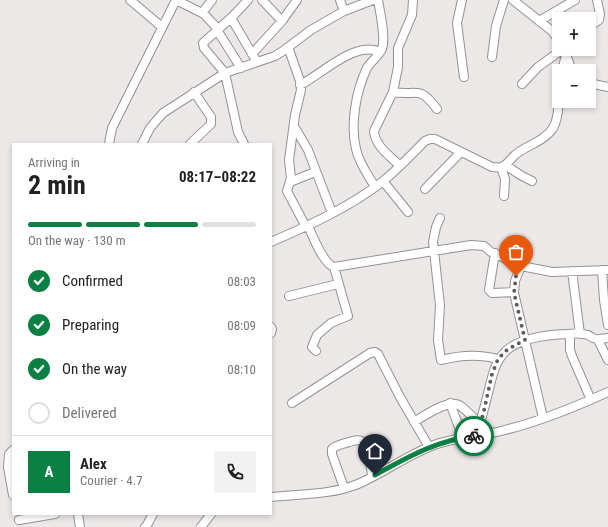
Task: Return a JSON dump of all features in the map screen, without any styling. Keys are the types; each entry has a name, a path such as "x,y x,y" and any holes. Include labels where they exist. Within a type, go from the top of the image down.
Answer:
{"street":[{"path":"130,0 162,27"},
{"path":"109,143 112,128 176,0 202,13 218,30 240,68"},
{"path":"202,13 212,0"},
{"path":"244,143 238,132 225,73 203,43 231,18 248,0"},
{"path":"262,0 282,21"},
{"path":"252,54 282,21 297,0"},
{"path":"340,0 344,11"},
{"path":"142,143 150,128 163,113 194,92 225,73 274,56 311,30 344,11 372,0"},
{"path":"375,187 361,163 356,149 354,136 354,111 367,68 382,48 383,38 378,0"},
{"path":"400,166 378,145 374,131 393,92 396,79 398,48 412,15 413,0"},
{"path":"462,0 457,23 464,77"},
{"path":"492,57 497,22 504,0"},
{"path":"513,0 552,31"},
{"path":"539,21 575,0"},
{"path":"596,22 599,20 600,14 597,0"},
{"path":"231,18 257,62"},
{"path":"288,47 300,81 301,90 289,160 290,182 287,191 329,266 334,267 471,245 484,246 521,266 552,272 605,270 604,300 608,325"},
{"path":"300,85 310,80 344,56 371,50 380,52"},
{"path":"522,84 538,67 556,56"},
{"path":"596,85 608,88"},
{"path":"191,143 211,124 212,120 194,92"},
{"path":"393,92 422,94 427,97 437,110"},
{"path":"272,242 348,205 383,181 430,139 435,139 492,167 503,166 510,162 516,154 547,135 552,130 556,124 558,108"},
{"path":"294,126 308,150 315,172 332,213"},
{"path":"425,189 461,152"},
{"path":"503,166 532,181"},
{"path":"503,166 505,179 504,196"},
{"path":"290,182 315,172"},
{"path":"383,181 408,212"},
{"path":"440,218 434,236 434,251 440,305 438,340 441,360 461,356 484,356 498,359"},
{"path":"495,253 490,290 492,293 514,292"},
{"path":"521,266 515,281 514,292 543,418"},
{"path":"316,351 312,347 317,335 330,323 348,316 334,267"},
{"path":"572,271 580,334"},
{"path":"289,296 338,284"},
{"path":"570,334 570,350 591,400"},
{"path":"475,436 483,415 492,374 498,359 508,349 525,340 570,334 580,334 598,340 608,338"},
{"path":"598,340 608,360"},
{"path":"292,403 370,352 375,352 378,354 429,447"},
{"path":"272,497 332,491 358,484 429,447 463,438 506,430 566,411 608,392"},
{"path":"414,422 450,403 460,406 480,424"},
{"path":"450,403 463,438"},
{"path":"344,488 332,454 332,449 335,446 361,440 364,443 368,455 372,476"},
{"path":"12,451 9,454 8,467 12,482"},
{"path":"19,520 49,515"},
{"path":"78,515 80,527"},
{"path":"145,527 152,515"},
{"path":"201,527 210,515"}],"way so far":[{"path":"474,436 483,415 492,374 498,359 508,349 525,340 514,293 516,276"}],"route":[{"path":"375,475 411,455 433,445 474,436"}]}
